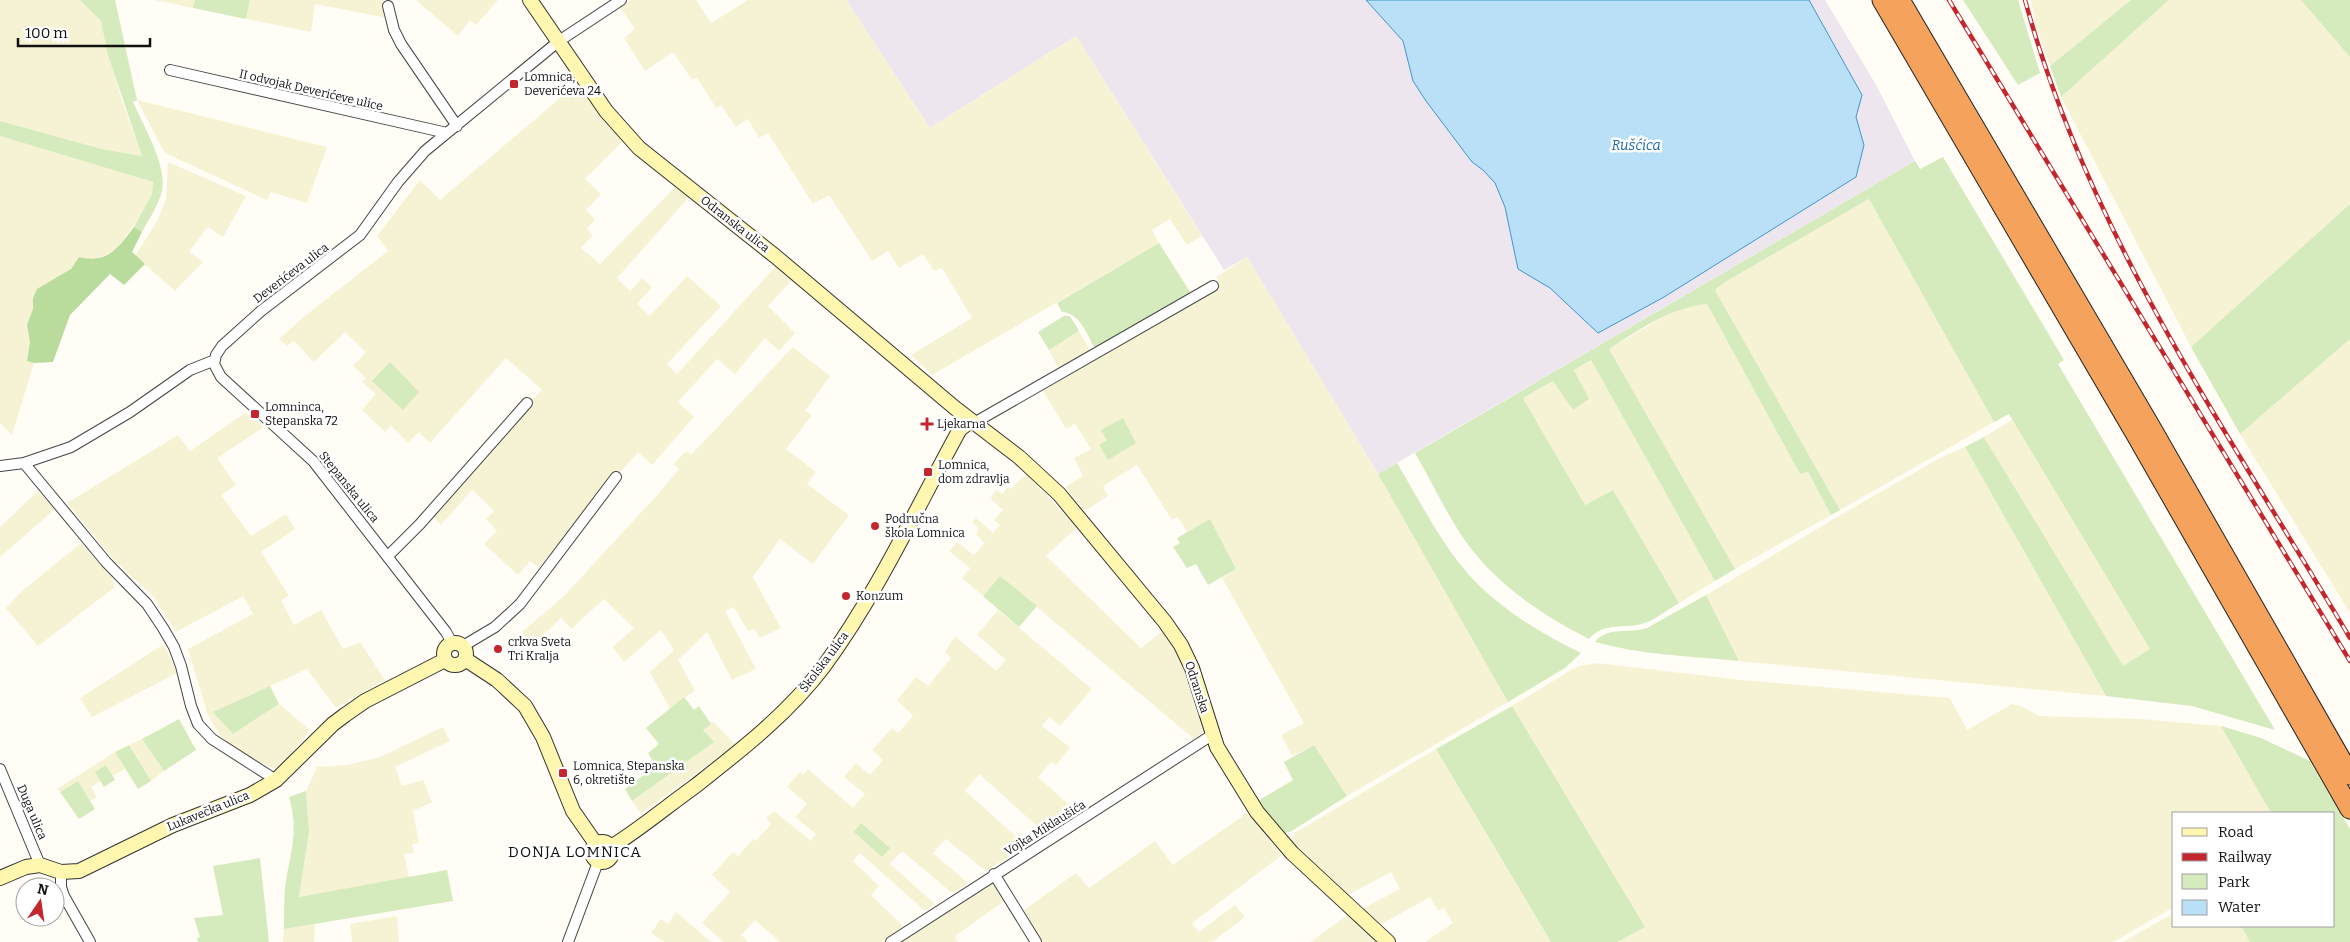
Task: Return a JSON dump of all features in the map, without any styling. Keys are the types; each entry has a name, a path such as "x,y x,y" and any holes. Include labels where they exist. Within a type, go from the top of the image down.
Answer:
{"highway":[{"path":"1882,0 2135,433 2350,809"},
{"path":"1900,0 2149,424 2350,776"}],"street":[{"name":"Odranska ulica","path":"530,0 606,111 650,158 775,256 972,422"},
{"name":"Deverićeva ulica","path":"214,360 218,350 238,330 360,235 412,165 447,133 559,42 621,0"},
{"path":"388,6 394,30 401,44 457,126"},
{"name":"II odvojak Deverićeve ulice","path":"170,70 447,133"},
{"path":"972,422 1213,286"},
{"path":"0,466 24,463 71,447 130,412 190,370 214,360"},
{"name":"Stepanska ulica","path":"214,360 216,369 225,382 313,461 460,650"},
{"path":"388,556 420,524 527,403"},
{"name":"Odranska","path":"972,422 1019,457 1059,494 1165,622 1181,644 1192,668 1212,734 1232,774 1269,828 1307,868 1388,942"},
{"name":"Školska ulica","path":"598,862 608,860 612,854 611,847 635,831 752,742 780,716 823,667 871,594 960,428 972,422"},
{"path":"24,463 106,562 147,604 174,647 182,666 185,685 198,724 212,739 276,780"},
{"path":"460,650 456,665 445,660 444,651 460,650 495,627 520,604 616,477"},
{"path":"460,650 525,706 543,737 573,811 596,844 602,842 611,847"},
{"name":"Lukavečka ulica","path":"40,865 61,872 79,871 172,825 233,803 276,780 333,724 365,701 445,660"},
{"name":"Vojka Miklaušića","path":"891,942 1212,734"},
{"name":"Duga ulica","path":"0,769 40,865"},
{"name":"Školska ulica","path":"596,844 592,853 598,862"},
{"name":"Školska ulica","path":"568,942 598,862"},
{"path":"0,878 26,867 40,865"},
{"path":"61,872 61,887 64,896 90,942"},
{"path":"994,874 1036,942"}],"shaded area":[{"path":"0,0 80,0 93,12 101,21 120,95 142,156 102,149 0,121"},
{"path":"155,0 195,0 193,8"},
{"path":"250,0 383,0 388,18 315,4 311,32 246,19"},
{"path":"416,0 498,0 476,25 470,20 458,36"},
{"path":"631,0 696,0 711,23 748,0 846,0 930,128 1076,36 1202,236 1187,245 1170,219 1152,230 1159,243 932,375 911,355 972,318 942,268 934,271 923,254 899,268 888,251 872,261 829,195 813,204 768,133 759,138 748,119 736,127 721,105 716,108 697,78 692,80 673,52 645,71 624,38 635,29 620,7"},
{"path":"846,0 1825,0 1875,83 1915,161 1378,474 1247,257 1224,270 1076,36 930,128"},
{"path":"2031,0 2131,0 2050,66 2037,29"},
{"path":"2169,0 2301,0 2350,57 2350,204 2191,347 2061,97"},
{"path":"579,82 624,140 585,179 601,194 586,210 595,219 587,229 593,235 581,248 600,264 676,186 689,197 617,278 630,291 642,278 652,287 637,304 650,316 687,276 721,306 667,364 677,374 778,264 794,278 768,306 795,333 779,351 765,338 735,374 717,359 678,402 694,417 652,465 638,452 617,476 614,473 539,568 530,561 518,575 484,544 497,531 486,519 494,511 472,490 441,525 430,513 542,390 506,358 430,443 419,432 408,443 391,426 385,432 362,410 376,394 362,382 366,378 353,366 366,352 345,332 314,362 294,341 287,346 279,339 306,315 388,251 377,236 420,180 440,200"},
{"path":"137,100 327,147 307,203 271,192 267,200 167,154 163,150"},
{"path":"0,136 153,182 152,194 144,211 115,251 92,261 79,257 71,269 33,298 33,309 27,325 30,342 27,360 34,363 12,435 0,423"},
{"path":"168,162 246,196 223,237 208,227 189,252 203,262 175,291 135,256 157,221 166,200"},
{"path":"1869,199 1994,422 1840,510 1715,290 1725,282"},
{"path":"1247,257 1378,474 1508,702 1347,796 1314,745 1292,756 1281,735 1304,723 1222,578 1236,569 1210,520 1187,532 1178,517 1172,520 1137,465 1103,486 1108,496 1085,511 1065,487 1083,476 1074,458 1091,449 1075,424 1066,429 1042,389 1220,284 1216,277"},
{"path":"1707,304 1800,474 1808,472 1831,515 1735,569 1609,349 1665,316 1688,306"},
{"path":"1079,331 1091,352 1060,371 1049,350"},
{"path":"2350,339 2350,613 2240,434"},
{"path":"793,347 830,376 805,411 812,415 786,449 816,472 807,484 849,515 813,564 780,539 753,577 781,628 760,638 754,629 748,631 734,607 725,611 756,669 732,680 707,632 678,660 695,690 670,709 650,672 674,650 661,630 624,662 613,647 634,628 604,599 571,629 561,618 532,646 522,632 564,596 659,493 679,469 674,464 686,451 691,455"},
{"path":"1591,360 1715,581 1679,603 1613,490 1585,505 1523,398 1554,381 1573,410 1574,370"},
{"path":"245,413 264,427 217,458 236,485 221,495 251,536 286,514 295,529 261,552 289,596 281,600 294,625 321,610 343,649 360,642 385,680 336,708 307,669 214,712 233,734 279,704 310,730 286,761 274,769 235,749 219,734 208,715 188,649 253,614 243,596 176,632 154,597 115,561 67,503 178,435 190,451"},
{"path":"2013,419 2151,649 2123,667 1984,437"},
{"path":"1965,447 2106,696 1739,661 1706,595 1940,458"},
{"path":"1026,474 1077,527 1046,556 1141,648 1164,630 1182,661 1202,728 1202,734 1194,739 1000,576 983,596 962,578 970,568 949,551 957,542 974,555 985,543 976,534 979,529 972,522 976,518 993,533 1000,525 994,520 1003,510 990,498 997,490 1002,494 1008,487 1011,489"},
{"path":"38,491 55,509 0,557 0,527"},
{"path":"81,543 112,578 115,587 38,646 6,608 22,591"},
{"path":"998,610 1092,689 1060,726 1049,717 1042,726 1070,747 1056,765 1051,762 1038,777 1078,813 1046,834 979,774 965,791 1027,846 986,871 946,839 933,853 968,883 952,893 902,851 890,864 935,904 925,911 860,853 853,861 879,886 871,895 904,927 881,942 780,942 755,920 741,935 749,942 724,942 702,923 730,892 712,875 733,852 738,856 753,839 756,841 771,824 766,818 774,811 811,841 816,834 795,817 807,804 787,787 800,772 803,775 808,769 853,808 865,794 844,777 856,763 870,775 883,760 872,750 892,728 898,733 913,716 897,700 916,677 928,686 951,658 945,652 955,636 996,671 1006,660 977,635"},
{"path":"164,644 177,673 92,717 80,698"},
{"path":"1597,663 1741,680 1950,698 1967,730 2012,704 2023,707 2039,716 2140,719 2221,726 2270,812 2172,812 2172,908 2113,942 1617,942 1644,927 1512,706 1576,667"},
{"path":"713,721 735,745 641,814 632,801 713,742 703,730"},
{"path":"443,727 450,741 395,767 402,786 423,780 432,802 413,811 419,843 412,844 414,853 404,854 409,878 299,897 309,832 306,791 317,767 348,765 380,757"},
{"path":"142,739 164,771 151,781 129,745"},
{"path":"1436,749 1551,942 1425,942 1453,923 1444,908 1438,911 1430,897 1380,925 1362,909 1400,889 1391,872 1346,896 1289,842 1295,833"},
{"path":"115,752 125,769 113,776 106,765 95,772 101,781 91,787 97,797 90,801 78,782 60,792 57,789"},
{"path":"1247,813 1282,855 1192,923 1199,932 1235,905 1245,917 1212,942 1042,942 1023,911 1076,873 1089,888 1155,841 1173,865"},
{"path":"993,882 1007,899 955,936 958,942 896,942"},
{"path":"676,912 711,942 664,942 651,933 661,919 668,924"},
{"path":"1349,914 1378,942 1310,942"},
{"path":"2172,914 2172,927 2242,927 2250,942 2123,942"},
{"path":"397,916 399,942 352,942 350,924"},
{"path":"315,924 314,942 283,942 284,929"}],"green space":[{"path":"80,0 115,0 137,100 133,102 158,157 163,180 161,196 142,232 134,227 152,194 153,182 0,136 0,121 102,149 142,156 108,55 101,21"},
{"path":"195,0 250,0 246,19 193,8"},
{"path":"1963,0 2018,0 2040,73 2018,85"},
{"path":"2131,0 2169,0 2061,97 2050,66"},
{"path":"2301,0 2350,0 2350,57 2306,6"},
{"path":"1943,157 2064,360 2058,364 2275,730 2192,706 2106,696 1965,447 1984,437 2123,666 2150,649 2009,414 1994,422 1869,199 1725,282 1715,290 1840,510 1831,515 1808,472 1800,474 1707,304 1681,310 1656,320 1609,349 1735,569 1715,581 1591,360 1574,370 1589,399 1573,410 1553,381 1523,398 1585,505 1613,490 1679,603 1646,623 1607,628 1600,630 1589,639 1539,610 1509,588 1481,561 1469,546 1448,512 1415,453 1915,161 1920,169"},
{"path":"2350,204 2350,339 2240,434 2191,347"},
{"path":"134,227 142,232 132,252 145,264 124,285 110,274 70,315 53,362 34,363 27,361 30,342 27,325 37,289 71,269 79,257 89,259 105,256 123,242"},
{"path":"1159,243 1192,295 1096,350 1079,321 1069,313 1062,312 1057,303"},
{"path":"1064,316 1070,316 1079,331 1049,350 1038,332"},
{"path":"390,362 419,392 403,410 372,381"},
{"path":"1123,418 1136,443 1108,460 1099,445 1107,440 1101,430"},
{"path":"1397,463 1436,530 1471,578 1519,618 1581,653 1565,668 1508,702 1378,474"},
{"path":"1210,519 1236,569 1208,585 1196,564 1187,568 1173,547 1180,543 1177,538"},
{"path":"1000,576 1037,606 1019,627 983,596"},
{"path":"1706,595 1739,661 1630,650 1595,642 1600,637 1612,632 1647,628"},
{"path":"270,686 279,704 233,734 213,712"},
{"path":"684,697 694,710 699,706 711,724 703,730 714,742 632,801 625,789 656,766 648,753 659,744 646,728"},
{"path":"1512,706 1645,927 1617,942 1551,942 1436,749"},
{"path":"179,719 196,750 164,771 142,739"},
{"path":"2221,726 2261,738 2310,761 2350,829 2350,942 2250,942 2242,927 2335,927 2335,812 2270,812"},
{"path":"129,745 151,781 138,789 115,752"},
{"path":"1314,745 1347,796 1290,832 1284,833 1256,802 1293,780 1284,762"},
{"path":"106,765 115,780 104,787 95,772"},
{"path":"78,781 95,809 79,819 60,792"},
{"path":"306,791 309,832 299,897 447,870 453,901 284,929 285,889 294,833 294,822 289,797"},
{"path":"861,823 890,848 882,857 854,832"},
{"path":"260,858 269,942 198,942 197,938 200,937 194,918 223,915 213,866"}],"water":[{"name":"Rušćica","path":"1366,0 1809,0 1862,95 1856,117 1864,145 1856,177 1664,297 1598,333 1550,288 1518,269 1505,207 1495,183 1483,170 1472,162 1426,101 1413,81 1403,41"}],"railway":[{"path":"1949,0 2350,661"},
{"path":"2025,0 2052,86 2085,169 2123,250 2165,330 2210,407 2350,638"}],"place":[{"name":"Lomnica, Deverićeva 24","path":"514,84"},
{"name":"Lomninca, Stepanska 72","path":"255,414"},
{"name":"Ljekarna","path":"927,424"},
{"name":"Lomnica, dom zdravlja","path":"928,472"},
{"name":"Područna škola Lomnica","path":"875,526"},
{"name":"Konzum","path":"846,596"},
{"name":"crkva Sveta Tri Kralja","path":"498,649"},
{"name":"Lomnica, Stepanska 6, okretište","path":"563,773"}],"district":[{"name":"DONJA LOMNICA","path":"575,852"}]}
